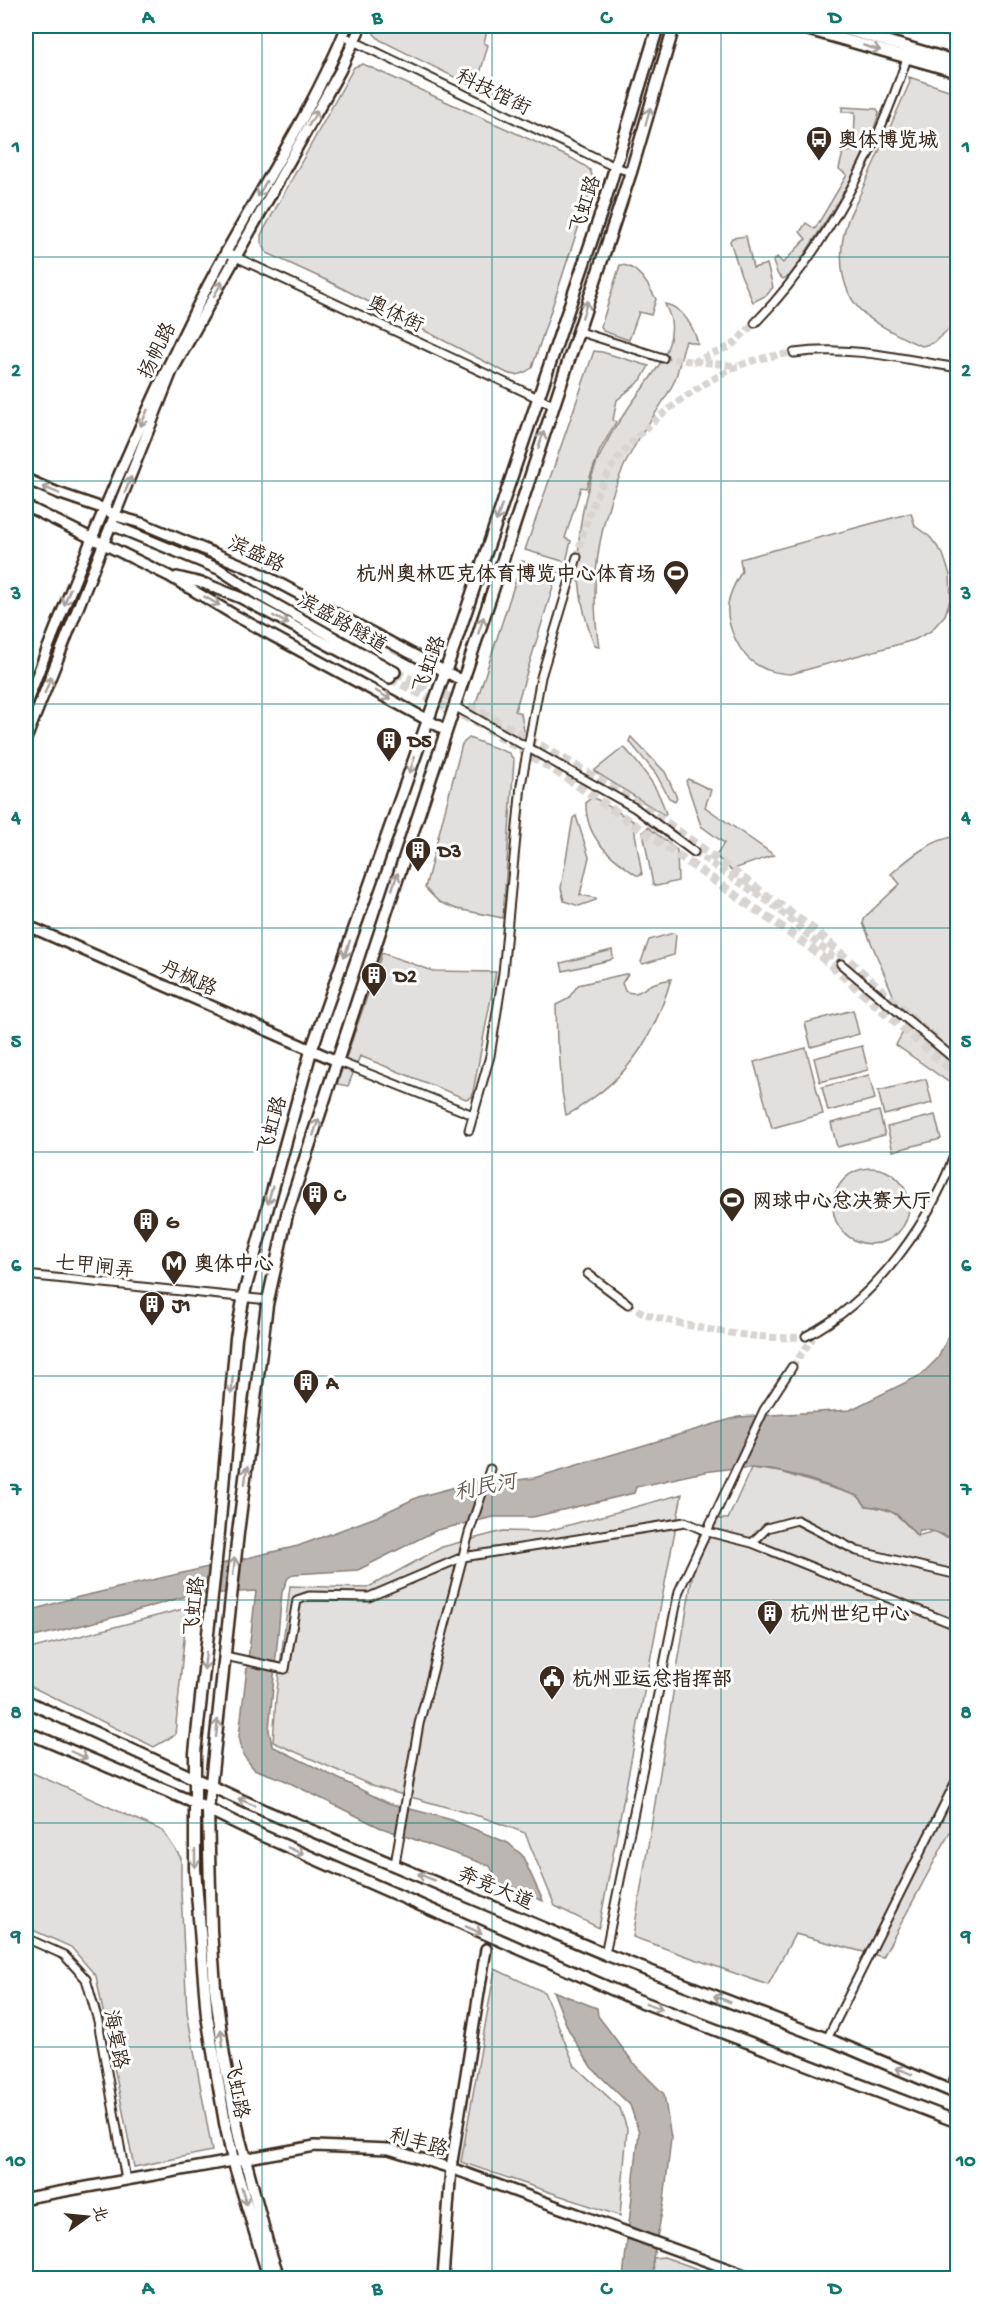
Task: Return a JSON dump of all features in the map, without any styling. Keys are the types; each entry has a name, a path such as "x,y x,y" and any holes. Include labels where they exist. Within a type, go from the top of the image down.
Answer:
{"main road":[{"name":"扬帆路","path":"26,704 90,538 105,509 162,377 225,252 320,87 347,26"},
{"path":"26,739 172,371 340,71 361,26"},
{"name":"飞虹路","path":"269,2278 233,2160 207,2016 195,1869 194,1779 236,1338 243,1297 266,1207 311,1051 538,398 615,167 658,26"},
{"name":"飞虹路","path":"279,2278 245,2159 224,2056 215,1987 208,1809 238,1533 268,1300 288,1210 631,172 674,26"},
{"path":"796,26 957,72"},
{"path":"834,26 957,62"},
{"name":"滨盛路","path":"26,479 105,509 114,520 141,523 254,570 463,681"},
{"path":"26,506 169,576 237,616 446,730"},
{"name":"滨盛路隧道","path":"114,520 219,569 393,675 241,598 206,584 169,576"},
{"name":"丹枫路","path":"26,925 337,1061"},
{"name":"奔竞大道","path":"26,1701 194,1779 605,1954 826,2039 953,2092"},
{"path":"26,1732 195,1803 338,1869 632,1998 957,2122"},
{"path":"443,2278 451,2168 486,1949"},
{"name":"利丰路","path":"26,2198 315,2146 389,2149 451,2168 753,2278"}],"street":[{"name":"科技馆街","path":"343,36 615,167 631,172"},
{"path":"755,322 786,290 830,222 872,148 907,58"},
{"name":"奥体街","path":"225,252 553,405"},
{"path":"577,331 663,358"},
{"path":"794,353 814,350 846,351 957,368"},
{"path":"469,1130 490,1056 498,1005 521,785 542,677 577,557"},
{"path":"454,706 635,808 694,852"},
{"path":"842,964 957,1062"},
{"path":"337,1061 473,1115"},
{"path":"810,1337 869,1290 897,1256 923,1221 940,1192 957,1144"},
{"path":"588,1274 628,1304"},
{"name":"七甲闸弄","path":"26,1275 268,1300"},
{"path":"605,1954 679,1591 764,1410 792,1367"},
{"path":"395,1864 419,1724 469,1533 490,1469"},
{"path":"752,1543 767,1528 797,1520 857,1551 957,1575"},
{"path":"225,1656 285,1668 297,1600 309,1596 369,1597 463,1557 685,1522 708,1532 752,1543 957,1626"},
{"path":"826,2039 957,1778"},
{"name":"海宴路","path":"26,1938 64,1955 86,1979 98,2021 126,2180"},
{"path":"953,2092 957,2069"}],"shaded area":[{"path":"373,26 488,26 484,43 488,45 476,88 380,40 374,34"},
{"path":"924,26 957,26 957,39 922,30"},
{"path":"363,64 573,159 590,170 594,180 532,368 526,372 516,375 507,373 328,281 267,253 261,242 261,235 354,67"},
{"path":"909,77 958,93 957,322 933,343 922,346 872,320 861,311 846,286 841,257 846,227 910,82"},
{"path":"842,107 877,109 879,113 863,155 840,197 790,276 783,279 778,275 773,262 777,257 783,263 806,239 800,232 806,223 815,229 847,175 839,169 843,152 854,151 855,112 842,112"},
{"path":"746,236 753,268 767,264 773,287 767,295 753,302 730,241 732,238"},
{"path":"620,265 637,272 656,299 651,315 639,312 629,340 603,331 601,326"},
{"path":"665,304 677,309 687,319 698,344 686,341 673,384 634,447 613,494 605,519 596,570 596,622 599,647 595,646 587,624 579,578 578,554 584,507 589,484 607,442 657,368 668,345 671,321"},
{"path":"594,351 649,366 641,380 617,400 613,420 616,422 600,450 586,488 581,487 565,538 571,541 566,562 525,550"},
{"path":"911,513 915,526 930,537 943,554 950,575 951,597 945,615 931,631 914,640 791,674 767,670 746,656 732,631 728,613 730,596 742,571 740,559"},
{"path":"522,561 561,573 555,580 515,711 521,713 524,731 515,736 473,712"},
{"path":"631,737 665,772 677,798 675,801 669,798 656,774 629,741"},
{"path":"469,738 509,753 514,760 503,918 457,909 439,902 425,888 462,744"},
{"path":"624,747 654,786 666,814 664,815 594,771"},
{"path":"688,779 711,790 705,807 774,855 731,870 716,856 724,843 701,826 686,781"},
{"path":"593,797 633,821 642,875 636,875 617,861 595,836 587,815 586,802"},
{"path":"576,816 589,857 580,895 596,898 596,900 579,906 564,901 561,888 573,818"},
{"path":"648,827 677,850 678,881 653,885 643,832"},
{"path":"957,836 957,1088 896,1045 904,1030 904,1021 863,923 865,917 900,884 891,874 922,850 939,841"},
{"path":"673,933 676,935 674,955 643,964 641,962 649,940"},
{"path":"612,950 613,958 610,960 563,971 561,963"},
{"path":"382,953 433,971 496,972 472,1097 466,1099 360,1056 348,1086 337,1084"},
{"path":"628,974 622,983 625,991 632,993 671,979 651,1032 620,1075 590,1100 566,1115 557,1043 556,1005 568,999 578,985"},
{"path":"853,1010 859,1034 811,1047 805,1023"},
{"path":"862,1046 868,1070 820,1082 814,1058"},
{"path":"806,1048 823,1114 772,1128 754,1062"},
{"path":"869,1075 875,1099 828,1111 822,1087"},
{"path":"926,1079 932,1103 884,1115 878,1091"},
{"path":"879,1111 885,1135 837,1147 831,1123"},
{"path":"935,1115 941,1139 893,1151 887,1127"},
{"path":"864,1168 878,1168 892,1174 903,1185 909,1199 906,1221 898,1233 878,1244 864,1244 850,1238 839,1227 833,1213 833,1199 839,1185 850,1174"},
{"name":"杭州世纪中心","path":"751,1468 780,1472 858,1496 866,1506 895,1514 917,1536 935,1531 945,1537 957,1538 957,1819 883,1957 795,1934 768,1985 633,1937 699,1535 707,1519 728,1519"},
{"path":"682,1494 599,1928 555,1906 525,1833 482,1817 375,1787 273,1742 290,1586 367,1588 442,1547 503,1531 544,1532"},
{"path":"187,1608 175,1735 154,1747 26,1684 26,1650"},
{"path":"26,1770 163,1831 181,1858 187,2012 212,2151 134,2167 96,1976 71,1947 26,1927"},
{"path":"495,1969 544,1992 575,2066 620,2108 627,2129 620,2216 461,2162"},
{"path":"664,2257 723,2278 654,2278 653,2258"}],"water":[{"name":"利民河","path":"957,1318 957,1538 925,1530 920,1530 917,1536 901,1518 890,1511 866,1506 858,1496 805,1478 778,1471 736,1468 636,1487 634,1493 533,1517 494,1517 437,1530 358,1570 294,1574 288,1578 282,1592 269,1730 272,1746 388,1803 452,1820 508,1843 522,1855 543,1901 499,1884 490,1866 379,1827 284,1780 254,1769 243,1755 239,1736 256,1591 189,1595 123,1615 26,1639 26,1612 66,1600 298,1546 376,1517 418,1497 485,1479 508,1481 534,1478 738,1417 850,1410 921,1375 938,1358"},
{"path":"553,1991 597,2008 598,2016 636,2066 664,2094 671,2138 664,2201 653,2258 654,2278 623,2278 639,2132 630,2105 591,2067 568,2029"}],"tunnel":[{"path":"693,362 731,346 755,323"},
{"path":"577,557 589,515 607,475 631,443 647,427 682,399 736,367 765,358 794,353"},
{"path":"663,358 738,366"},
{"path":"395,672 481,712 657,816 818,933 938,1041"},
{"path":"390,678 483,726 567,778 810,947 958,1076"},
{"path":"694,852 776,907 841,964"},
{"path":"628,1304 649,1315 705,1329 750,1336 790,1338 806,1336"},
{"path":"792,1367 813,1338"}],"place":[{"name":"奥体博览城","path":"819,162"},
{"name":"杭州奥林匹克体育博览中心体育场","path":"676,596"},
{"name":"D5","path":"389,763"},
{"name":"D3","path":"418,873"},
{"name":"D2","path":"374,998"},
{"name":"C","path":"315,1217"},
{"name":"网球中心总决赛大厅","path":"732,1223"},
{"name":"G","path":"146,1244"},
{"name":"奥体中心","path":"174,1286"},
{"name":"J1","path":"152,1327"},
{"name":"A","path":"306,1405"},
{"name":"杭州世纪中心","path":"770,1636"},
{"name":"杭州亚运总指挥部","path":"552,1701"}]}
